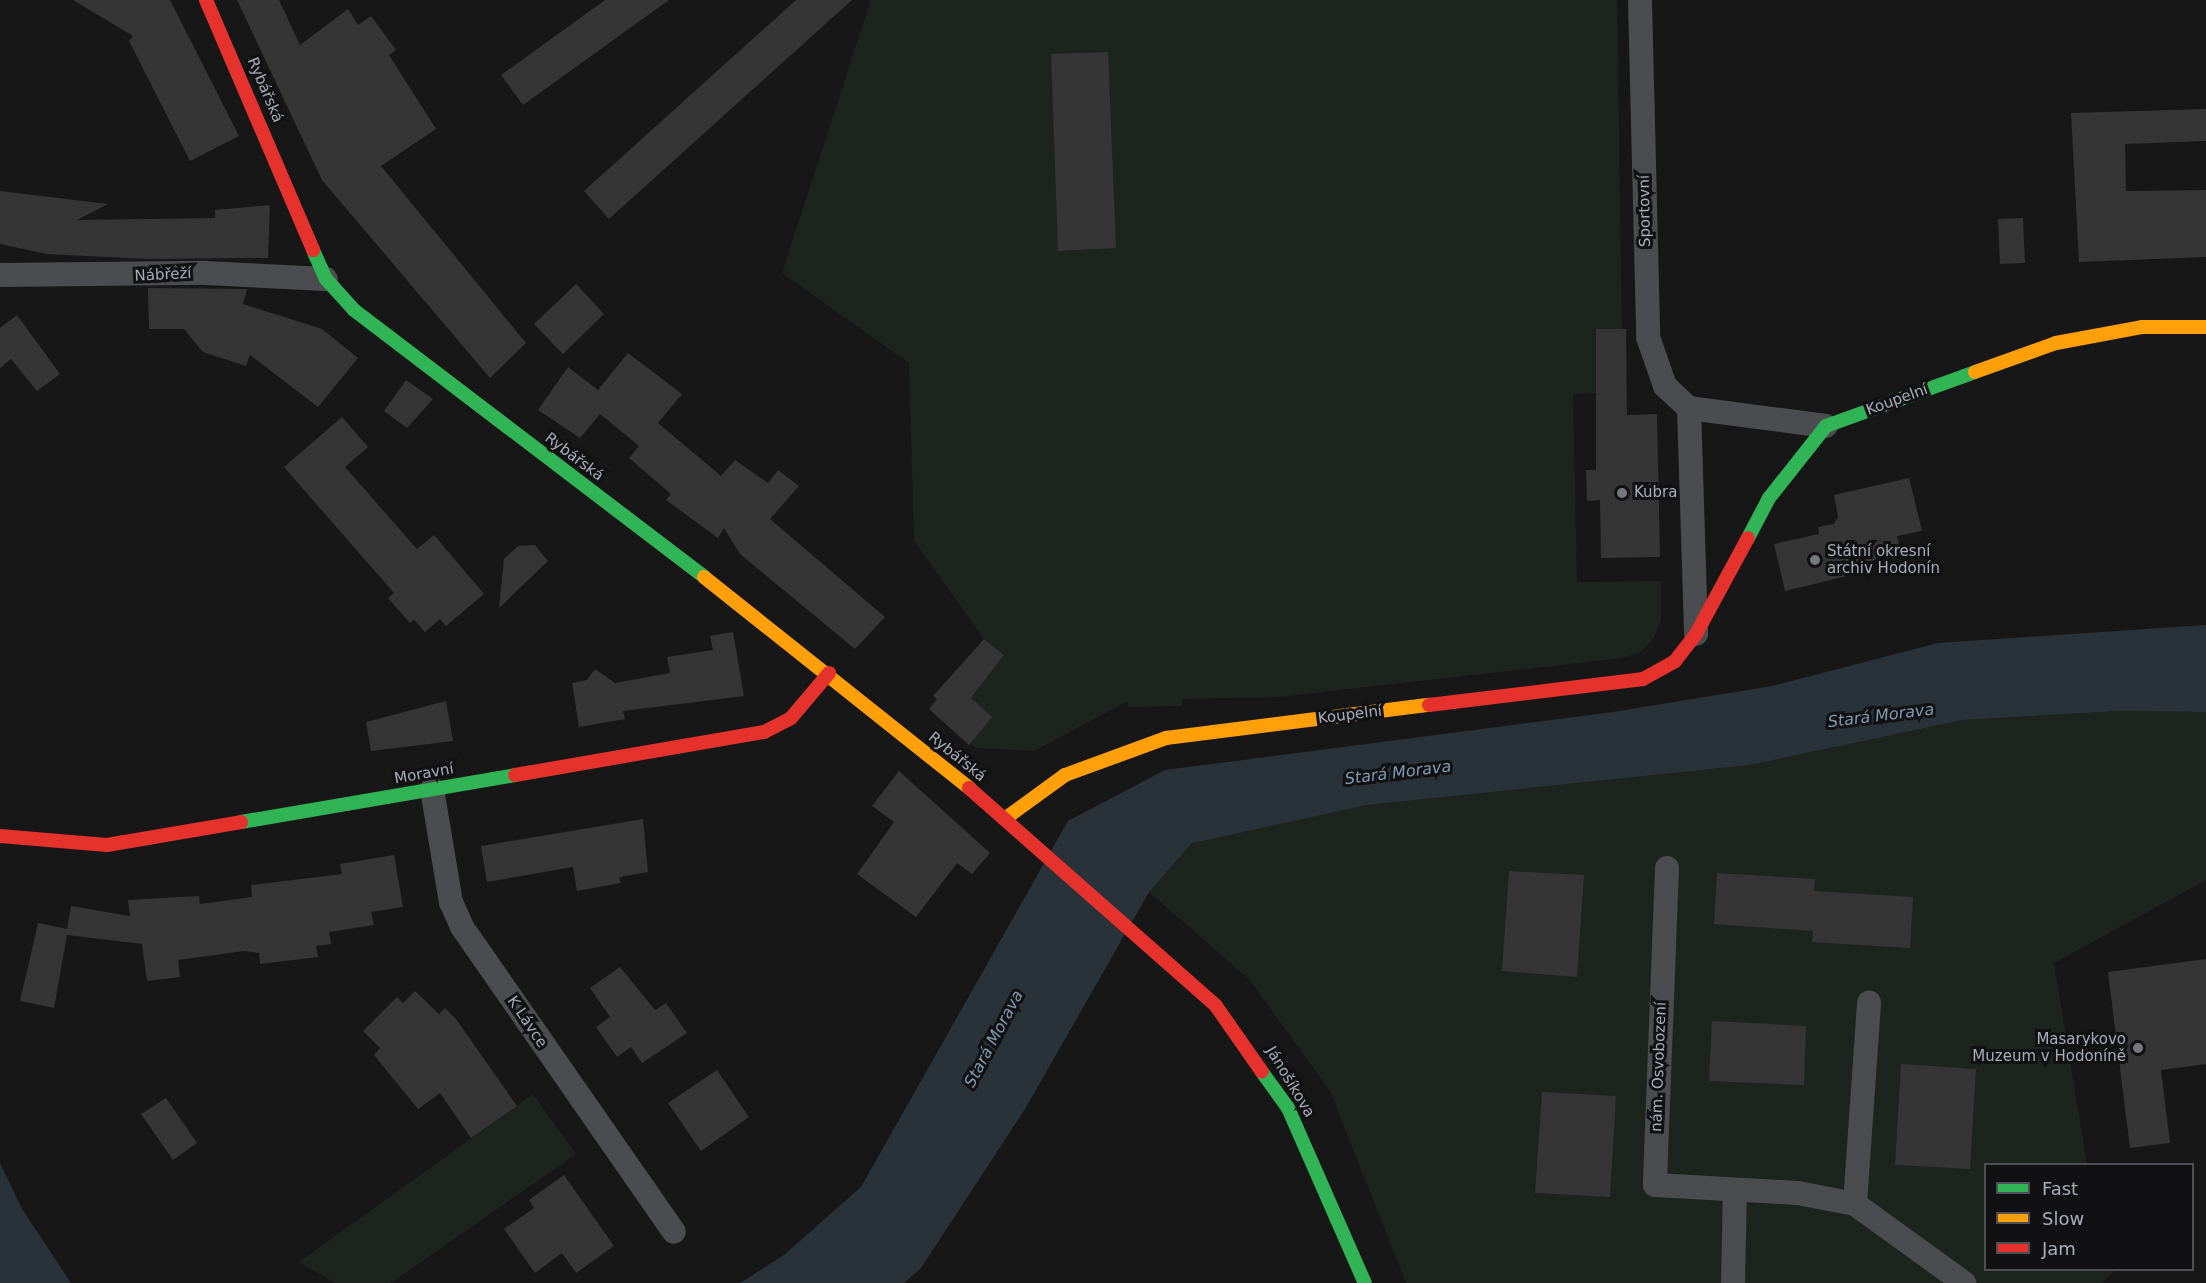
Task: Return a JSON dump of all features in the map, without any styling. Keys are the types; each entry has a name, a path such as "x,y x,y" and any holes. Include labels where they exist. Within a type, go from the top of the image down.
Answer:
{"street":[{"name":"Rybářská","path":"206,0 327,279 354,310 830,673 1042,848"},
{"name":"Sportovní","path":"1640,0 1648,337 1665,386 1689,408"},
{"name":"Nábřeží","path":"0,275 206,273 327,279"},
{"name":"Koupelní","path":"1006,818 1065,775 1166,738 1643,679 1675,661 1696,634 1769,498 1826,426 2056,343 2142,327 2206,327"},
{"path":"1696,634 1689,408 1826,426"},
{"name":"Moravní","path":"0,836 107,845 764,732 791,718 830,673"},
{"name":"K Lávce","path":"432,789 451,902 462,927 674,1232"},
{"name":"Jánošíkova","path":"1042,848 1137,932 1244,1038 1308,1147 1365,1283"},
{"name":"nám. Osvobození","path":"1667,868 1655,1185 1735,1190 1855,1204 1964,1283"},
{"path":"1855,1204 1869,1002"},
{"path":"1733,1283 1735,1190"}],"shaded area":[{"path":"871,0 1617,0 1622,329 1596,329 1597,393 1573,394 1577,582 1661,581 1661,620 1654,638 1641,652 1623,658 1278,697 1182,699 1182,706 1129,707 1128,701 1034,751 976,748 950,726 1004,655 984,639 914,541 909,363 782,273"},
{"path":"2120,711 2206,712 2206,880 2054,963 2087,1163 1984,1163 1984,1271 2114,1271 2102,1283 1406,1283 1330,1091 1249,979 1149,892 1192,843 1284,820 1367,805 1750,765 1963,720"},
{"path":"533,1094 576,1154 391,1283 335,1283 299,1262"}],"water":[{"name":"Stará Morava","path":"2206,625 2206,712 2120,711 1963,720 1750,765 1367,805 1192,843 1149,892 1025,1109 921,1268 904,1283 740,1283 784,1255 861,1187 1068,821 1165,770 1613,712 1772,686 1938,643"},
{"path":"0,1163 22,1209 71,1283 0,1283"}],"building":[{"path":"73,0 170,0 239,136 190,161 129,41 133,36"},
{"path":"237,0 279,0 300,45 348,9 358,25 371,16 396,50 389,55 436,129 381,166 526,343 490,378 322,180"},
{"path":"605,0 669,0 523,105 501,75"},
{"path":"796,0 852,0 609,219 584,191"},
{"path":"1108,52 1116,248 1058,251 1051,54"},
{"path":"2206,109 2206,141 2125,144 2126,191 2206,190 2206,257 2079,262 2071,113"},
{"path":"0,191 108,204 77,220 215,218 215,210 270,205 268,258 147,259 47,254 0,244"},
{"path":"2023,218 2025,263 2000,264 1998,219"},
{"path":"576,284 604,314 563,354 534,324"},
{"path":"148,288 247,289 243,304 322,329 358,358 318,407 250,355 246,366 203,352 184,329 149,329"},
{"path":"17,315 60,374 37,391 11,359 0,368 0,328"},
{"name":"Kubra","path":"1596,329 1626,329 1627,415 1657,414 1660,557 1601,558 1600,500 1587,501 1586,470 1596,470"},
{"path":"628,353 682,394 658,423 721,476 735,460 768,483 778,470 799,486 770,519 885,617 855,649 740,554 724,528 718,538 666,500 671,494 629,458 639,446 600,414 580,438 538,410 568,367 598,390"},
{"path":"406,380 433,399 407,428 384,411"},
{"path":"342,417 368,447 345,467 417,549 434,535 484,594 446,626 440,619 425,632 414,620 410,623 388,598 394,593 284,467"},
{"path":"1909,478 1922,531 1897,536 1901,554 1871,561 1872,570 1785,591 1774,544 1819,534 1818,527 1834,524 1838,517 1834,495"},
{"path":"535,545 548,561 499,608 504,559 518,546"},
{"path":"733,632 744,696 623,711 625,719 579,727 572,683 587,680 595,669 615,683 670,673 667,657 713,650 710,636"},
{"path":"984,639 1004,655 971,698 992,717 969,745 929,709 937,699 933,696"},
{"path":"446,701 453,741 371,751 366,722"},
{"path":"899,771 990,853 972,874 957,863 916,917 857,874 894,822 872,806"},
{"path":"643,819 648,872 619,877 621,883 577,891 573,867 487,882 481,846"},
{"path":"394,855 403,907 371,912 374,925 329,932 331,944 316,946 318,957 260,964 259,953 244,951 178,960 180,977 147,981 142,944 67,935 54,1008 20,1001 38,923 67,929 71,906 130,916 128,900 199,896 200,904 252,897 251,885 342,874 340,864"},
{"path":"1509,871 1584,875 1577,977 1502,971"},
{"path":"1717,873 1815,879 1814,891 1913,897 1910,948 1812,942 1813,931 1714,924"},
{"name":"Masarykovo Muzeum v Hodoníně","path":"2206,959 2206,1064 2161,1070 2170,1143 2130,1148 2108,972"},
{"path":"620,967 655,1010 666,1003 687,1033 642,1063 631,1047 617,1057 596,1027 610,1017 590,988"},
{"path":"415,991 439,1014 445,1008 456,1019 517,1106 471,1138 440,1093 418,1109 374,1055 380,1048 363,1031 397,997 403,1003"},
{"path":"1712,1021 1806,1026 1804,1085 1709,1081"},
{"path":"1901,1064 1976,1069 1970,1169 1895,1165"},
{"path":"717,1070 749,1117 701,1151 668,1103"},
{"path":"1542,1092 1616,1096 1610,1197 1535,1193"},
{"path":"166,1098 197,1143 173,1160 141,1114"},
{"path":"564,1175 614,1246 576,1273 562,1253 535,1273 504,1229 534,1208 529,1200"}],"traffic: fast":[{"path":"313,250 326,279 354,310 704,577"},
{"path":"1748,538 1769,498 1826,426 1975,372"},
{"path":"241,822 515,775"},
{"path":"1262,1072 1288,1108 1365,1283"}],"traffic: slow":[{"path":"1975,372 2056,343 2142,327 2206,327"},
{"path":"704,577 969,788"},
{"path":"1006,818 1065,775 1166,738 1429,705"}],"traffic: jam":[{"path":"206,0 313,250"},
{"path":"1429,705 1643,679 1675,661 1696,634 1748,538"},
{"path":"515,775 764,732 791,718 829,673"},
{"path":"969,788 1216,1006 1262,1072"},
{"path":"0,836 107,845 241,822"}],"place":[{"name":"Kubra","path":"1622,493"},
{"name":"Státní okresní archiv Hodonín","path":"1815,560"},
{"name":"Masarykovo Muzeum v Hodoníně","path":"2138,1048"}]}
